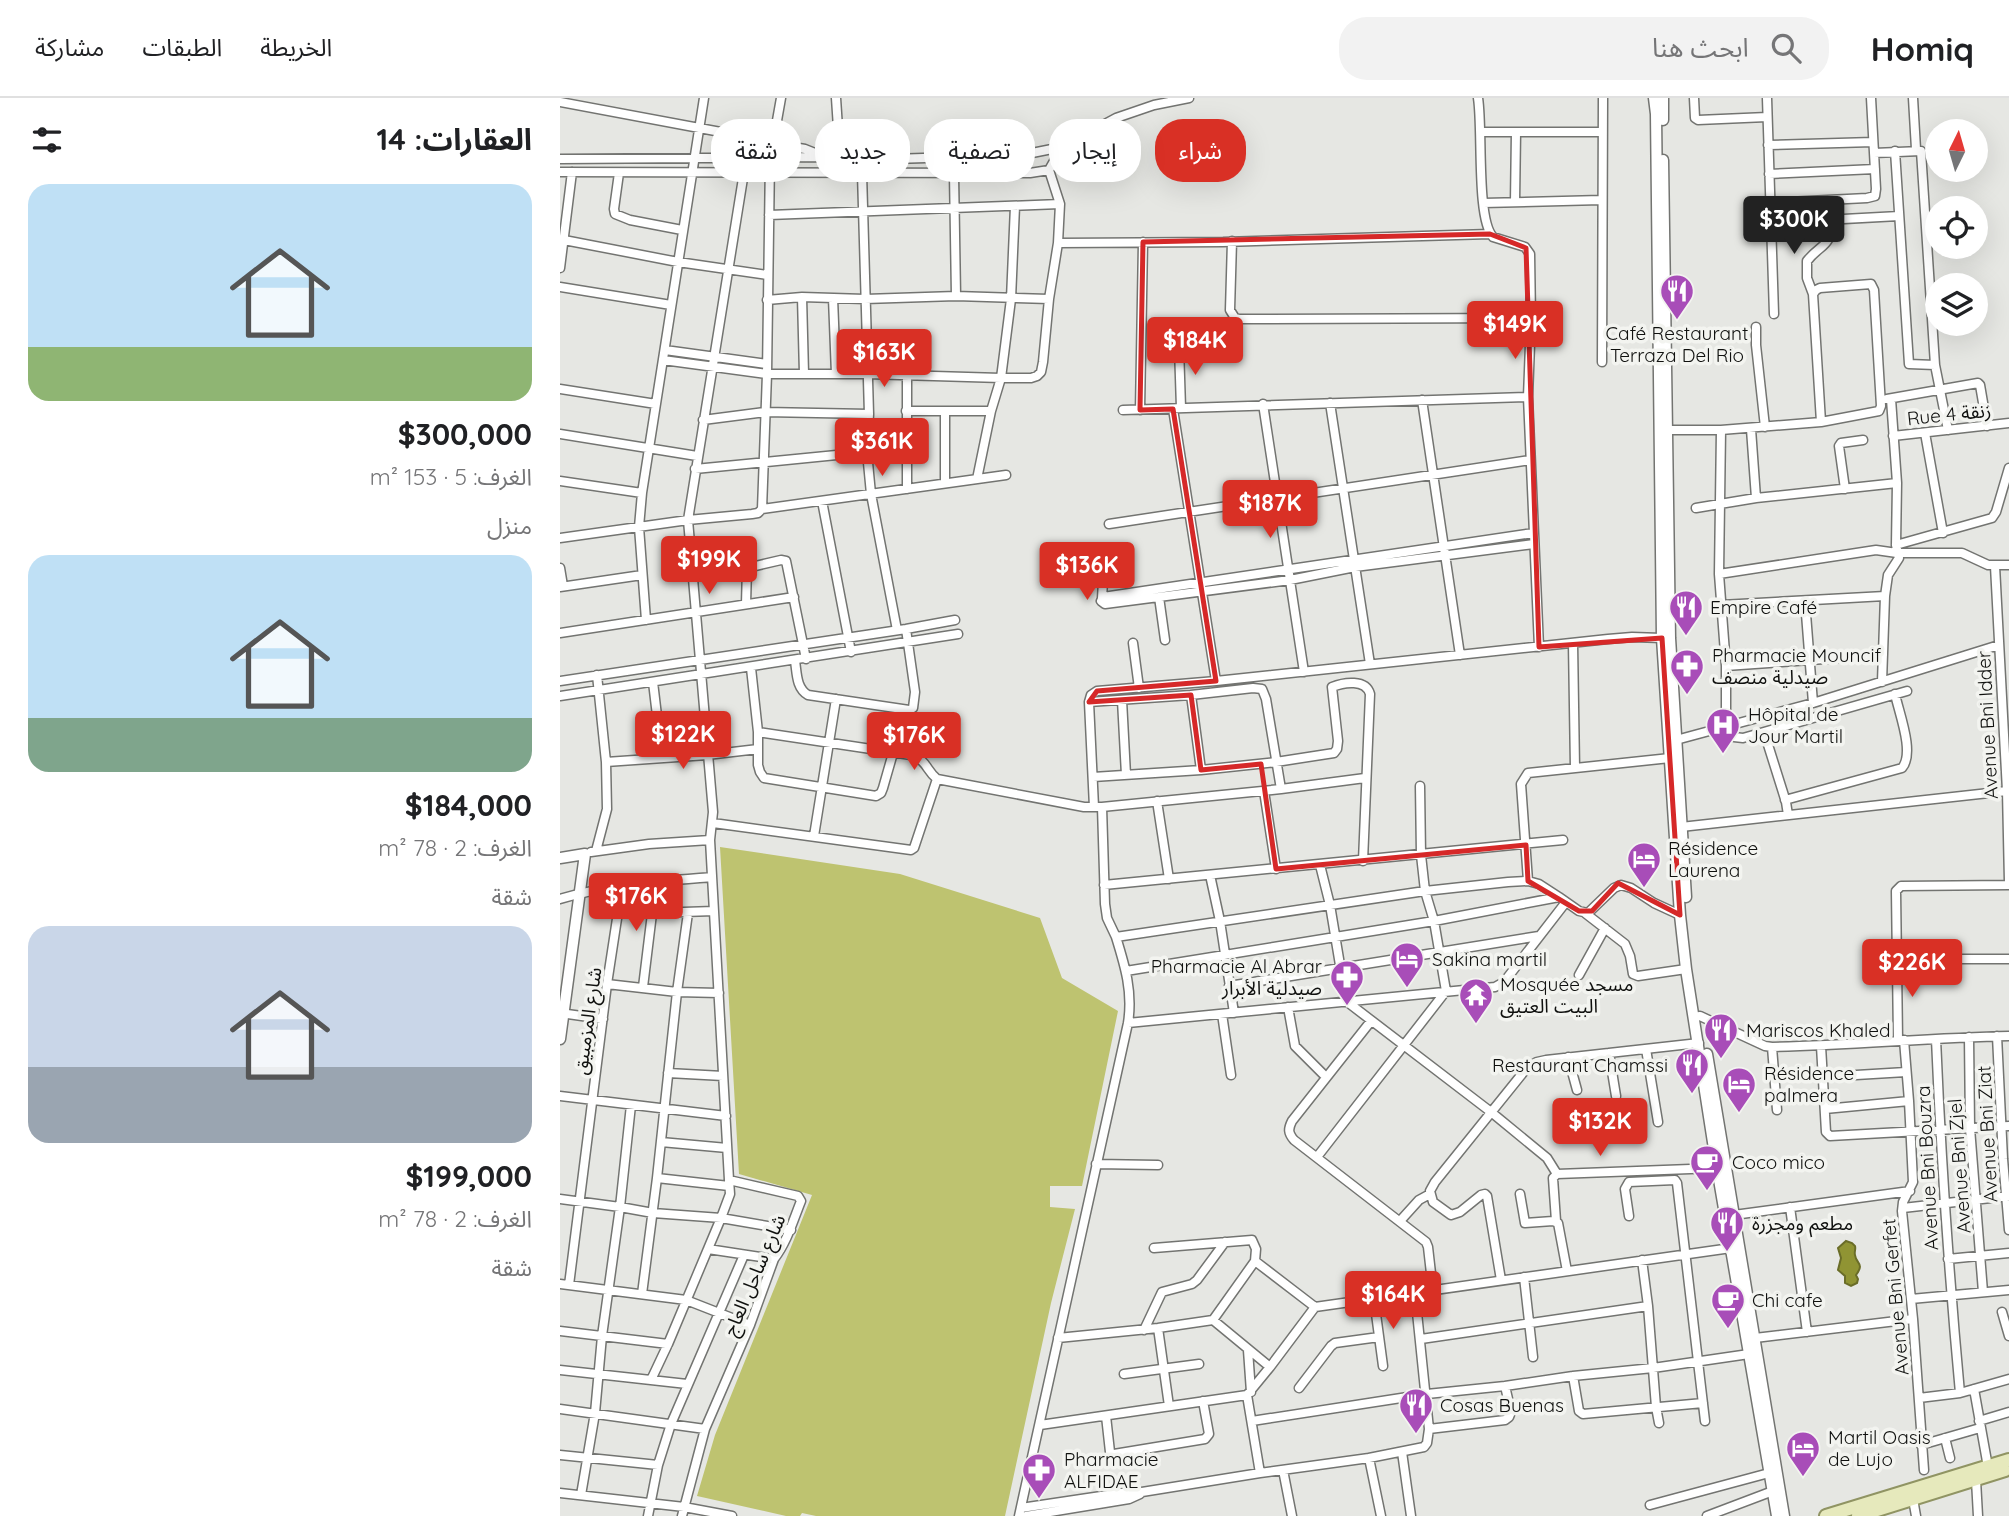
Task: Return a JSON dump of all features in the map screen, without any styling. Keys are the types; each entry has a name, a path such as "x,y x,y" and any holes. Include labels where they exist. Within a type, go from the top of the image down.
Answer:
{"main road":[{"path":"1826,1516 2009,1460"},
{"path":"1860,1516 2009,1469"}],"street":[{"path":"646,620 639,527 642,493 704,98"},
{"path":"777,119 780,98"},
{"path":"836,98 837,119"},
{"path":"1115,119 1154,105 1189,98"},
{"path":"1478,98 1486,226 1490,234 1497,239 1525,247 1530,254 1528,397 1539,648"},
{"path":"1602,362 1603,98"},
{"path":"1654,98 1662,638 1680,915 1686,969 1734,1215 1784,1516"},
{"path":"1664,98 1670,638 1692,968 1699,1043 1717,1168 1777,1516"},
{"path":"1694,98 1693,114 1698,120 1767,117"},
{"path":"1767,98 1774,314"},
{"path":"1770,203 1873,197 1876,193 1871,98"},
{"path":"1913,98 1916,149"},
{"path":"560,102 711,131"},
{"path":"1480,132 1602,131"},
{"path":"1515,202 1516,132"},
{"path":"1768,145 1873,142"},
{"path":"1874,153 1916,149 1921,152 1936,365 1948,430"},
{"path":"910,158 1022,155 1049,150"},
{"path":"1895,151 1909,364 1936,365"},
{"path":"560,159 711,158"},
{"path":"1769,174 1875,169"},
{"path":"1035,172 1049,170"},
{"path":"560,172 711,172"},
{"path":"560,268 572,172"},
{"path":"619,173 615,214 630,220 682,230"},
{"path":"651,1380 730,1194 710,840 713,823 688,520 742,182"},
{"path":"560,538 752,514 762,509 770,182"},
{"path":"862,182 869,414 867,452 897,630"},
{"path":"954,182 956,296"},
{"path":"663,360 767,374 1001,378 1037,376 1041,372 1058,243 1060,204 1053,182"},
{"path":"1483,203 1601,200"},
{"path":"769,215 1060,204"},
{"path":"977,479 1001,378 1011,299 1015,206"},
{"path":"1771,223 1899,216"},
{"path":"1821,422 1814,294 1807,278 1807,261 1831,236 1831,220"},
{"path":"1058,243 1490,234"},
{"path":"564,240 678,262 767,275"},
{"path":"1232,241 1230,310 1235,318 1531,318"},
{"path":"1140,410 1143,242"},
{"path":"1668,430 1751,429 1821,422 1881,409 1873,286 1869,284 1820,288 1814,294"},
{"path":"560,288 671,305"},
{"path":"767,300 802,297 865,299 956,296 1049,299"},
{"path":"802,297 804,374"},
{"path":"833,298 836,374"},
{"path":"1756,327 1765,427"},
{"path":"1179,346 1177,408 1189,512 1216,681"},
{"path":"664,350 767,364"},
{"path":"907,489 908,375"},
{"path":"1881,401 1979,383 1987,426"},
{"path":"560,389 656,404"},
{"path":"1123,410 1528,397"},
{"path":"1881,681 1888,575 1899,558 1891,399"},
{"path":"1422,400 1460,655"},
{"path":"1330,403 1370,664"},
{"path":"1263,404 1304,672"},
{"path":"906,411 991,411"},
{"path":"703,420 765,412 869,414"},
{"path":"945,413 945,483"},
{"name":"Rue 4 زنقة","path":"1894,436 2009,423"},
{"path":"1751,429 1756,498"},
{"path":"1721,430 1719,574 1726,666 1726,726 1734,737 1738,738 1907,691"},
{"path":"1925,433 1942,533"},
{"path":"560,434 697,456"},
{"path":"1845,489 1839,446 1841,443 1863,440"},
{"path":"695,468 867,452"},
{"path":"1109,524 1530,460"},
{"path":"1897,549 1992,518 2009,468"},
{"path":"762,509 1006,475"},
{"path":"560,481 642,493"},
{"path":"1696,508 1756,498 1897,483"},
{"path":"822,501 850,652"},
{"path":"1102,598 1290,580 1355,563 1444,545 1533,533"},
{"path":"1104,565 1104,604 1159,597 1289,569 1534,544"},
{"path":"1719,574 1897,549 1962,553 1988,565 2009,565"},
{"path":"746,604 747,568 781,560 788,563 806,659"},
{"name":"Avenue Bni Idder","path":"1996,566 1999,645 2006,688 2009,883"},
{"path":"560,568 561,586 642,575"},
{"path":"1721,605 1885,596"},
{"path":"560,633 794,597"},
{"path":"1159,597 1166,640"},
{"path":"1805,601 1813,703"},
{"path":"560,681 955,620"},
{"path":"795,661 799,687 808,695 911,710 915,692 906,629"},
{"path":"560,696 958,634"},
{"path":"1415,1293 1427,1394 1429,1429 1424,1447 1369,1458 1128,1492 1022,1513 1128,1023 1130,995 1126,971 1106,912 1093,776 1089,702 1091,695 1097,691 1632,637 1662,638"},
{"path":"1133,643 1139,688"},
{"path":"1573,643 1575,768"},
{"path":"1676,740 1813,703 1999,645"},
{"path":"1726,666 1810,658 1883,655"},
{"path":"751,668 760,772 764,778 878,795 883,788 893,753"},
{"path":"596,851 607,810 606,762 597,675"},
{"path":"653,682 662,758"},
{"path":"1093,776 1201,770 1328,755 1336,751 1338,741 1332,687 1361,683 1368,687 1370,694 1363,861"},
{"path":"1089,702 1262,689 1281,789"},
{"path":"1785,800 1902,768 1906,763 1908,749 1895,694"},
{"path":"1191,695 1201,770"},
{"path":"814,836 836,699"},
{"path":"1122,699 1126,775"},
{"path":"758,732 911,755 923,760 937,779 1098,807 1365,778"},
{"path":"1763,732 1788,815"},
{"path":"606,762 758,749"},
{"path":"1528,881 1521,784 1528,773 1670,758"},
{"path":"713,823 912,849 937,779"},
{"path":"1317,1157 1446,991 1434,921 1425,891 1421,855 1420,786"},
{"path":"1264,791 1276,869"},
{"path":"1681,827 2007,791"},
{"path":"1805,796 1807,813"},
{"path":"1157,801 1169,879"},
{"path":"560,858 649,844 710,840"},
{"path":"1104,885 1563,840"},
{"path":"560,1039 561,1014 585,854"},
{"path":"1320,865 1330,905 1346,1001 1491,1112 1547,1158 1557,1174"},
{"path":"1210,875 1234,1013"},
{"path":"560,899 656,881 712,877"},
{"path":"643,987 656,881"},
{"path":"1116,937 1425,891 1528,881 1539,884 1585,913 1625,944 1633,974 1686,969"},
{"name":"Avenue Bni Gerfet","path":"1924,1470 1903,1208 1903,1202 1913,1182 1909,1101 1901,1040 1896,959 1896,891 1901,886 2009,883"},
{"path":"1585,913 1592,911 1614,888 1621,885 1680,915"},
{"name":"شارع المزمبيق","path":"564,1285 579,1201 622,886"},
{"path":"1126,971 1563,899"},
{"path":"1128,1023 1489,989 1500,985 1539,936 1563,899"},
{"path":"653,914 714,911"},
{"path":"642,1294 688,913"},
{"path":"1579,975 1605,928"},
{"path":"1229,986 1539,936"},
{"path":"1896,959 2009,959"},
{"path":"607,984 677,992 719,993"},
{"path":"1289,1007 1295,1046 1326,1077"},
{"path":"561,1014 603,1019"},
{"path":"1222,1014 1231,1075"},
{"path":"1697,1017 1772,1047 2009,1036"},
{"path":"1371,1021 1292,1121 1288,1131 1294,1140 1421,1238 1429,1247 1433,1291"},
{"name":"Avenue Bni Ziat","path":"1997,1036 2005,1126 2009,1230"},
{"name":"Avenue Bni Zjel","path":"1969,1037 1970,1128 1983,1293"},
{"name":"Avenue Bni Bouzra","path":"1936,1039 1948,1259 1960,1393"},
{"path":"1400,1221 1419,1200 1430,1194 1435,1182 1525,1069 1537,1062 1568,1057 1699,1043"},
{"path":"1821,1046 1826,1132 1830,1136 2005,1126"},
{"path":"1772,1047 1777,1110"},
{"path":"1646,1049 1658,1122"},
{"path":"1609,1053 1616,1096"},
{"path":"1568,1057 1577,1090"},
{"path":"1823,1077 1906,1072"},
{"path":"668,1073 723,1076"},
{"path":"560,1096 726,1116"},
{"path":"1825,1109 1909,1101"},
{"path":"581,1496 595,1413 597,1373 631,1105"},
{"path":"661,1142 727,1148"},
{"path":"1096,1164 1158,1165"},
{"path":"1567,1271 1556,1222 1553,1178 1557,1174 1717,1168"},
{"path":"657,1178 729,1183"},
{"path":"1629,1216 1625,1189 1627,1183 1634,1180 1675,1180 1705,1420"},
{"name":"شارع ساحل العاج","path":"683,1512 705,1429 750,1325 774,1259 791,1230 801,1201 798,1196 729,1183"},
{"path":"1734,1215 1910,1191"},
{"path":"1430,1194 1433,1202 1451,1215 1460,1212 1483,1194 1487,1196 1501,1280"},
{"path":"1520,1194 1525,1223 1556,1222"},
{"path":"1903,1208 2008,1196"},
{"path":"560,1199 653,1213 721,1218 791,1230"},
{"path":"1790,1207 1807,1332"},
{"path":"1058,1338 1213,1320 1255,1261 1256,1249 1252,1240 1154,1248"},
{"path":"1144,1330 1162,1292 1192,1284 1225,1242"},
{"path":"1255,1261 1315,1307 1731,1248"},
{"path":"708,1249 774,1259"},
{"path":"1948,1259 2009,1253"},
{"path":"648,1516 658,1465 671,1424 744,1255"},
{"path":"1642,1260 1659,1423"},
{"path":"1524,1277 1533,1357"},
{"path":"564,1285 686,1300 750,1325"},
{"path":"1911,1300 2009,1290"},
{"path":"1374,1299 1383,1366"},
{"path":"1421,1339 1648,1306"},
{"path":"1040,1425 1249,1394 1315,1307"},
{"path":"2002,1312 2009,1336"},
{"path":"1755,1338 1913,1319"},
{"path":"1213,1320 1270,1367"},
{"path":"1158,1328 1169,1406"},
{"path":"560,1332 668,1344"},
{"path":"1299,1388 1335,1343 1379,1337"},
{"path":"1248,1350 1249,1394 1260,1473"},
{"path":"1252,1421 1427,1394 1749,1354"},
{"path":"1124,1374 1199,1364"},
{"path":"560,1370 687,1384"},
{"path":"1573,1376 1579,1411 1583,1414 1703,1404"},
{"path":"1919,1398 1960,1393 2009,1379"},
{"path":"1429,1429 1509,1418 1511,1412 1505,1386"},
{"path":"1974,1390 1988,1466"},
{"path":"1106,1416 1110,1452 1114,1454 1205,1439 1209,1434 1203,1401"},
{"path":"560,1409 705,1429"},
{"path":"1921,1445 2009,1412"},
{"path":"1945,1438 1951,1458"},
{"path":"1402,1452 1411,1516"},
{"path":"560,1455 658,1465"},
{"path":"1369,1458 1381,1516"},
{"path":"1283,1470 1292,1516"},
{"path":"1650,1505 1769,1473"},
{"path":"1976,1480 1978,1516"},
{"path":"1707,1516 1773,1491"},
{"path":"560,1493 651,1503 683,1512 732,1516"},
{"path":"1913,1499 1916,1516"}],"highlighted area":[{"path":"1490,234 1526,248 1539,647 1662,638 1680,915 1618,883 1592,911 1579,911 1528,881 1526,845 1276,869 1261,764 1201,770 1191,695 1089,702 1097,691 1216,681 1173,409 1140,410 1143,242"}],"green space":[{"path":"720,847 900,874 1040,918 1062,978 1118,1011 1082,1186 1050,1186 1050,1207 1075,1209 1051,1303 1005,1516 816,1516 802,1513 800,1516 786,1516 697,1496 715,1435 812,1195 739,1174"}],"shaded area":[{"path":"1846,1241 1855,1246 1860,1266 1856,1275 1857,1283 1851,1286 1845,1283 1845,1276 1838,1270 1841,1258 1838,1248"}],"place":[{"name":"Café Restaurant Terraza Del Rio","path":"1677,321"},
{"name":"Empire Café","path":"1686,637"},
{"name":"Pharmacie Mouncif صيدلية منصف","path":"1687,696"},
{"name":"Hôpital de Jour Martil","path":"1723,755"},
{"name":"Résidence Laurena","path":"1644,889"},
{"name":"Sakina martil","path":"1407,989"},
{"name":"Pharmacie Al Abrar صيدلية الأبرار","path":"1347,1007"},
{"name":"Mosquée مسجد البيت العتيق","path":"1476,1025"},
{"name":"Mariscos Khaled","path":"1721,1060"},
{"name":"Restaurant Chamssi","path":"1692,1095"},
{"name":"Résidence palmera","path":"1739,1114"},
{"name":"Coco mico","path":"1707,1192"},
{"name":"مطعم ومجزرة","path":"1727,1253"},
{"name":"Chi cafe","path":"1728,1330"},
{"name":"Cosas Buenas","path":"1416,1435"},
{"name":"Martil Oasis de Lujo","path":"1803,1478"},
{"name":"Pharmacie ALFIDAE","path":"1039,1500"}]}
